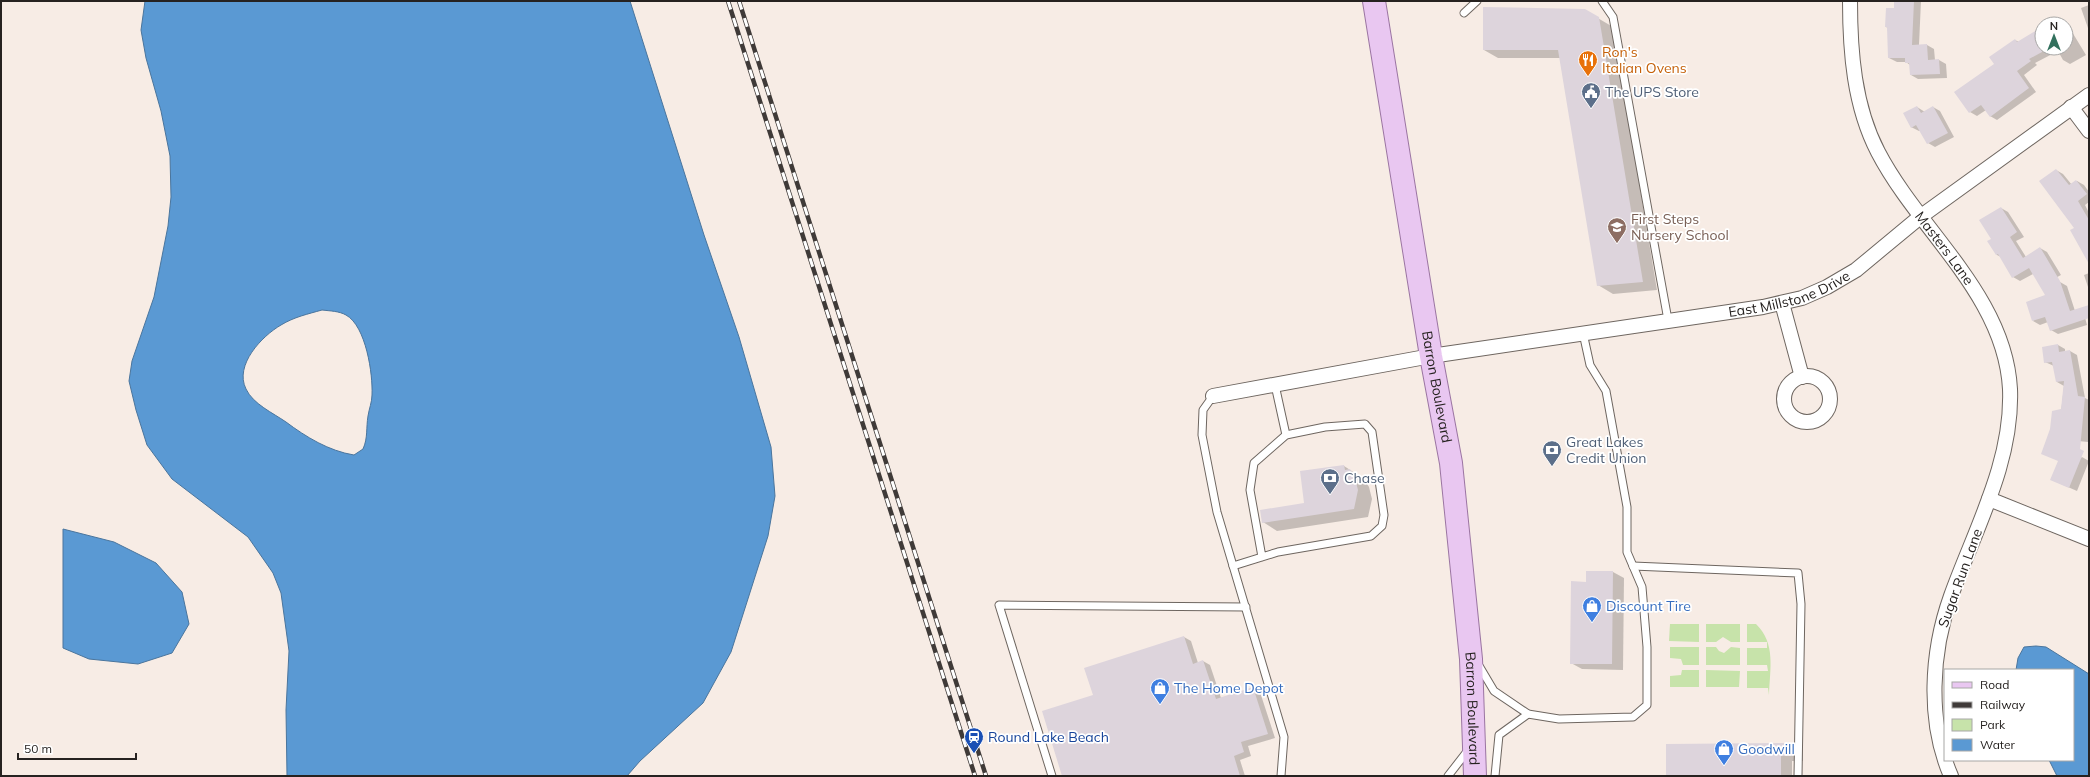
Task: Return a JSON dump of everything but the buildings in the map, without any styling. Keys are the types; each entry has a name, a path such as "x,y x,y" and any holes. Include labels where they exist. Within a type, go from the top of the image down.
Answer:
{"main road":[{"name":"Barron Boulevard","path":"1374,1 1432,356 1452,463 1470,651 1475,740 1475,776"}],"street":[{"name":"Masters Lane","path":"1850,1 1852,67 1863,113 1877,150 1920,216 1982,300 1993,322 2005,353 2010,389 2009,423 2003,456 1989,499"},
{"name":"East Millstone Drive","path":"1213,396 1432,356 1782,303 1802,298 1821,290 1856,270 1920,216 2089,95"},
{"path":"2071,107 2089,131"},
{"path":"1782,303 1802,377"},
{"path":"1989,499 2089,539"},
{"name":"Sugar Run Lane","path":"1944,756 1936,723 1935,676 1940,634 1950,598 1989,499"},
{"name":"Sugar Run Lane","path":"1945,761 1951,776"}],"lane":[{"path":"1464,13 1477,1"},
{"path":"1602,1 1613,17 1668,320"},
{"path":"1470,651 1494,690 1528,714 1559,718 1633,718 1648,705 1648,647 1642,587 1627,552 1627,507 1611,412 1606,391 1590,365 1583,333"},
{"path":"1275,385 1286,435"},
{"path":"1213,396 1202,410 1202,435 1217,512 1284,737 1281,776"},
{"path":"1233,566 1262,557 1278,552 1371,536 1382,526 1384,515 1372,432 1365,424 1325,427 1286,435 1254,463 1250,490 1262,557"},
{"path":"1633,566 1798,573 1800,604 1798,776"},
{"path":"1052,776 999,605 1246,607"},
{"path":"1495,776 1499,735 1528,714"},
{"path":"1448,776 1475,740"}],"green space":[{"path":"1670,624 1699,624 1699,642 1669,641"},
{"path":"1706,624 1740,624 1740,642 1731,642 1723,637 1716,642 1706,642"},
{"path":"1747,624 1756,624 1767,639 1771,666 1769,695 1768,688 1747,688 1747,671 1768,671 1767,665 1747,665 1747,648 1767,648 1767,642 1747,642"},
{"path":"1670,647 1699,647 1699,665 1683,665 1681,659 1670,658"},
{"path":"1706,647 1716,647 1719,651 1724,653 1731,647 1740,648 1740,665 1706,665"},
{"path":"1682,670 1699,670 1699,687 1670,687 1670,676 1681,675"},
{"path":"1706,670 1740,671 1739,687 1706,687"}],"water":[{"path":"145,1 630,1 704,235 739,337 771,447 775,496 768,536 731,652 703,703 640,761 627,776 287,776 286,710 289,651 281,593 273,573 248,537 172,479 147,445 129,381 132,361 154,297 168,226 171,197 170,156 161,111 146,58 141,30","holes":["322,310 346,315 353,321 359,329 367,351 371,375 372,398 368,416 366,441 363,449 354,455 318,443 264,408 249,394 243,380 247,361 258,344 266,336 291,320"]},
{"path":"63,529 114,542 156,563 182,592 189,624 172,653 138,664 89,659 63,648"},
{"path":"2024,647 2046,647 2089,674 2089,776 2057,776 2050,761 2074,761 2074,669 2016,669 2018,658"}],"railway":[{"path":"728,1 975,776"},
{"path":"739,1 986,776"}],"place":[{"name":"Ron's Italian Ovens","path":"1588,77"},
{"name":"The UPS Store","path":"1591,109"},
{"name":"First Steps Nursery School","path":"1617,244"},
{"name":"Great Lakes Credit Union","path":"1552,467"},
{"name":"Chase","path":"1330,495"},
{"name":"Discount Tire","path":"1592,623"},
{"name":"The Home Depot","path":"1160,705"},
{"name":"Round Lake Beach","path":"974,754"},
{"name":"Goodwill","path":"1724,766"}]}
